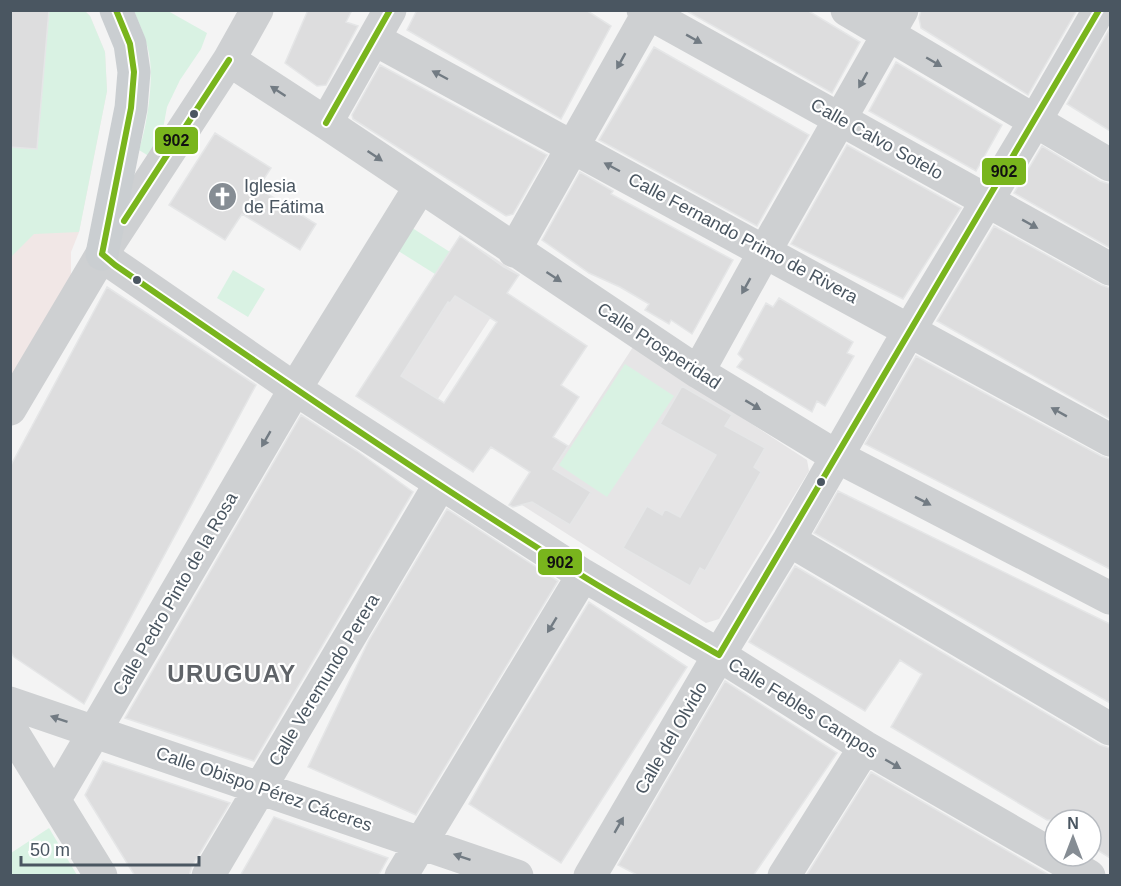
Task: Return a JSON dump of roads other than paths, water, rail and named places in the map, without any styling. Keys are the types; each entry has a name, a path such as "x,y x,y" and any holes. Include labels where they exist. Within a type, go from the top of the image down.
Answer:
{"main road":[{"path":"102,254 131,108 134,72 130,44 116,10"}],"street":[{"path":"10,408 102,254 229,60 257,10"},
{"path":"326,123 390,10"},
{"path":"847,10 895,23 1035,121 1110,165"},
{"name":"Calle del Olvido","path":"590,876 1099,10"},
{"path":"514,251 647,11"},
{"name":"Calle Calvo Sotelo","path":"647,11 1110,268"},
{"path":"698,372 895,23"},
{"name":"Calle Fernando Primo de Rivera","path":"374,39 1110,440"},
{"name":"Calle Prosperidad","path":"229,60 698,372 836,456 1110,598"},
{"name":"Calle Pedro Pinto de la Rosa","path":"55,799 295,389 420,187"},
{"name":"Calle Febles Campos","path":"102,254 295,389 583,575 719,655 865,747 1089,876"},
{"name":"Calle Veremundo Perera","path":"208,876 440,484"},
{"path":"789,540 1110,729"},
{"path":"401,876 583,575"},
{"name":"Calle Obispo Pérez Cáceres","path":"10,703 518,876"},
{"path":"10,728 101,876"},
{"path":"784,876 865,747"}],"place":[{"name":"Iglesia de Fátima","path":"223,196"}],"district":[{"name":"URUGUAY","path":"232,674"}]}
